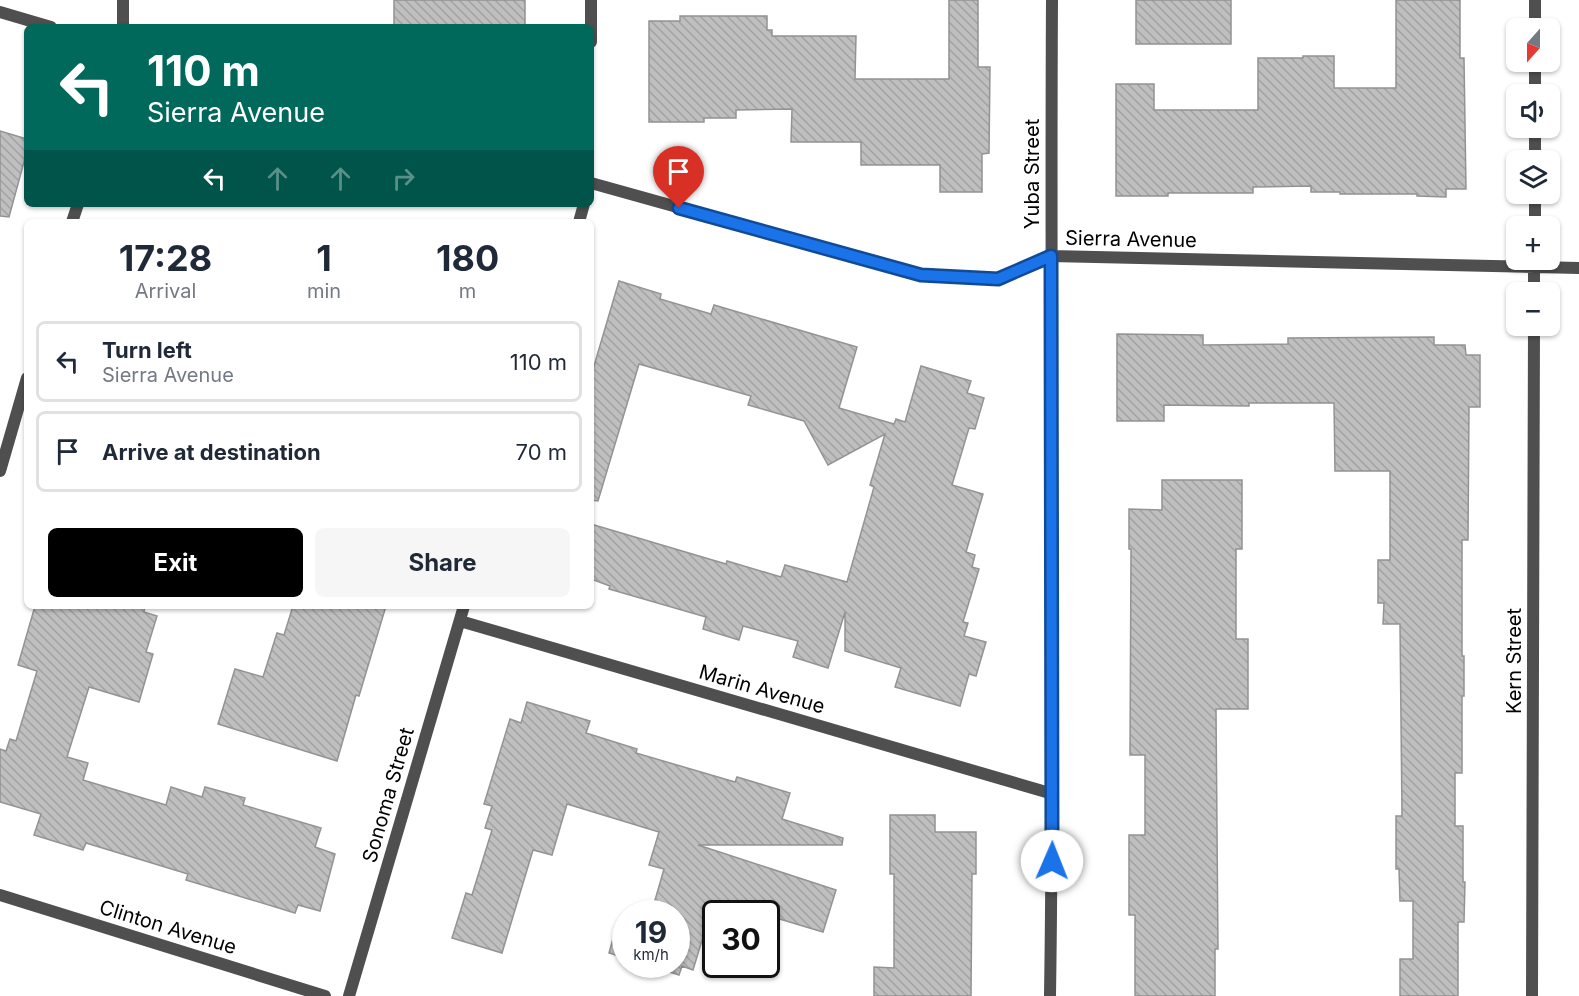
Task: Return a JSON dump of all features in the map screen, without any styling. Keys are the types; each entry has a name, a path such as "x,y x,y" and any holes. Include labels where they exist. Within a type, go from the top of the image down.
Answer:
{"street":[{"path":"123,0 123,24"},
{"path":"591,0 591,24"},
{"name":"Yuba Street","path":"1050,996 1053,794 1052,0"},
{"path":"1535,0 1535,18"},
{"path":"0,12 41,24"},
{"name":"Sierra Avenue","path":"594,184 921,275 998,279 1051,256 1506,264"},
{"name":"Sierra Avenue","path":"1560,266 1579,268"},
{"name":"Kern Street","path":"1532,996 1534,336"},
{"path":"0,471 24,388"},
{"name":"Sonoma Street","path":"349,996 463,609"},
{"name":"Marin Avenue","path":"460,621 1053,794"},
{"name":"Clinton Avenue","path":"0,895 325,996"}],"building":[{"path":"394,0 525,0 525,24 394,24"},
{"path":"949,0 978,0 978,67 990,67 989,153 982,154 982,192 940,192 940,165 861,165 861,142 791,142 792,109 736,110 736,118 704,118 704,122 649,122 649,21 680,21 680,16 767,16 767,30 772,30 772,36 856,36 855,79 949,79"},
{"path":"1136,0 1231,0 1231,44 1136,44"},
{"path":"1396,0 1460,0 1460,58 1464,58 1466,189 1446,189 1446,197 1417,196 1417,194 1311,192 1311,186 1253,187 1253,193 1168,193 1168,196 1116,196 1116,84 1154,84 1154,110 1258,110 1258,58 1334,56 1334,88 1396,88"},
{"path":"0,131 24,138 24,162 9,217 0,216"},
{"path":"619,281 661,294 660,299 711,314 714,305 857,347 839,408 894,424 896,419 905,422 921,366 971,381 967,393 984,398 975,429 969,428 952,485 983,494 966,552 975,555 972,567 979,569 963,622 968,623 964,636 986,642 976,676 969,674 960,706 895,687 901,668 845,651 845,612 828,668 793,657 798,641 743,626 739,640 703,629 706,617 609,589 610,586 594,580 594,525 726,564 727,561 781,577 785,565 847,582 874,487 870,485 885,434 828,465 804,421 748,405 751,396 639,364 598,501 594,500 594,366"},
{"path":"1117,334 1203,335 1203,345 1288,344 1288,338 1434,337 1434,345 1465,345 1466,355 1480,355 1480,407 1469,407 1468,540 1462,540 1464,696 1462,696 1462,773 1455,773 1455,826 1463,826 1463,882 1465,882 1464,922 1458,922 1458,996 1400,996 1400,959 1413,959 1413,901 1400,901 1399,869 1396,869 1396,816 1402,816 1400,624 1383,624 1384,603 1378,603 1378,560 1390,560 1390,471 1335,471 1334,403 1249,403 1249,406 1164,405 1164,421 1117,421"},
{"path":"1162,480 1242,480 1242,549 1236,549 1236,639 1248,639 1248,709 1216,709 1218,949 1215,949 1215,996 1135,996 1135,915 1129,915 1129,835 1145,835 1145,755 1130,755 1131,549 1129,549 1129,509 1162,510"},
{"path":"34,609 144,609 144,612 157,616 146,652 153,654 139,702 89,687 67,757 88,763 83,780 166,805 171,787 202,797 205,787 245,798 243,805 321,828 315,847 335,854 320,911 298,905 295,913 186,880 188,874 86,843 83,850 34,835 41,814 0,802 0,749 6,751 10,739 16,741 37,671 18,665"},
{"path":"292,609 385,609 337,761 218,724 235,669 263,677 277,633 284,635"},
{"path":"527,702 590,721 586,733 637,749 636,753 735,782 737,777 790,793 782,819 843,838 842,845 698,845 836,890 823,932 780,919 780,900 702,900 702,940 693,970 690,969 690,900 655,900 664,869 649,865 659,832 567,804 552,855 533,850 502,953 452,938 466,893 472,895 492,830 485,828 492,806 484,804 510,719 521,723"},
{"path":"890,815 935,815 935,832 976,832 976,874 972,874 971,996 874,996 874,967 894,968 894,874 890,874"}],"route":[{"path":"679,208 921,275 998,279 1051,256 1052,861"}]}
